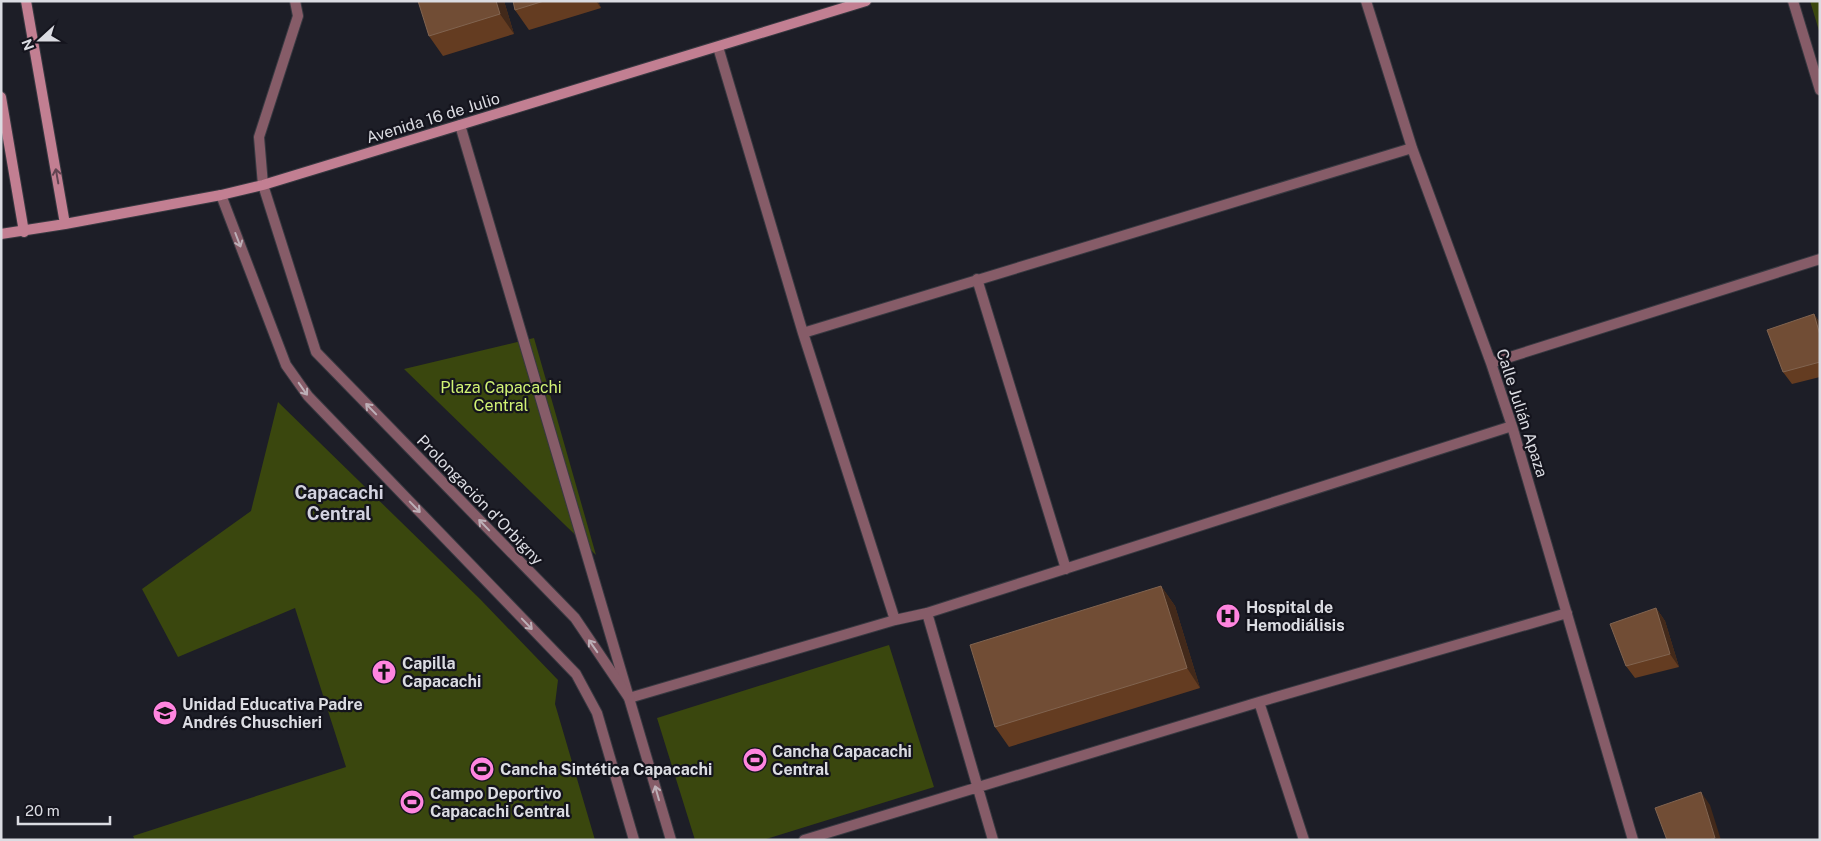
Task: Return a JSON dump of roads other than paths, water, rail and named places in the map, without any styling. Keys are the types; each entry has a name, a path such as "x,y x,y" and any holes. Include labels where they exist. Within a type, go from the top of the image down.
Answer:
{"main road":[{"path":"26,1 65,224"},
{"name":"Avenida 16 de Julio","path":"1,234 24,232 221,195 263,185 866,1"},
{"path":"1,97 24,232"}],"street":[{"name":"Prolongación d'Orbigny","path":"295,1 298,16 259,137 263,185 316,352 574,618 629,698 671,840"},
{"name":"Calle Julián Apaza","path":"1366,1 1412,148 1512,426 1633,840"},
{"path":"1793,1 1820,90"},
{"path":"718,47 803,332 896,620"},
{"path":"460,125 629,698 896,620 927,613 1512,426"},
{"path":"803,332 1412,148"},
{"path":"221,195 286,364 308,396 576,674 597,713 634,840"},
{"path":"1491,364 1820,259"},
{"path":"977,279 1066,569"},
{"path":"927,613 993,840"},
{"path":"804,840 1258,702 1567,613"},
{"path":"1258,702 1304,840"}],"place":[{"name":"Hospital de Hemodiálisis","path":"1228,616"},
{"name":"Capilla Capacachi","path":"384,672"},
{"name":"Unidad Educativa Padre Andrés Chuschieri","path":"165,713"},
{"name":"Cancha Capacachi Central","path":"755,760"},
{"name":"Cancha Sintética Capacachi","path":"482,769"},
{"name":"Campo Deportivo Capacachi Central","path":"412,802"}],"district":[{"name":"Capacachi Central","path":"339,502"}],"park label":[{"name":"Plaza Capacachi Central","path":"501,396"}]}
